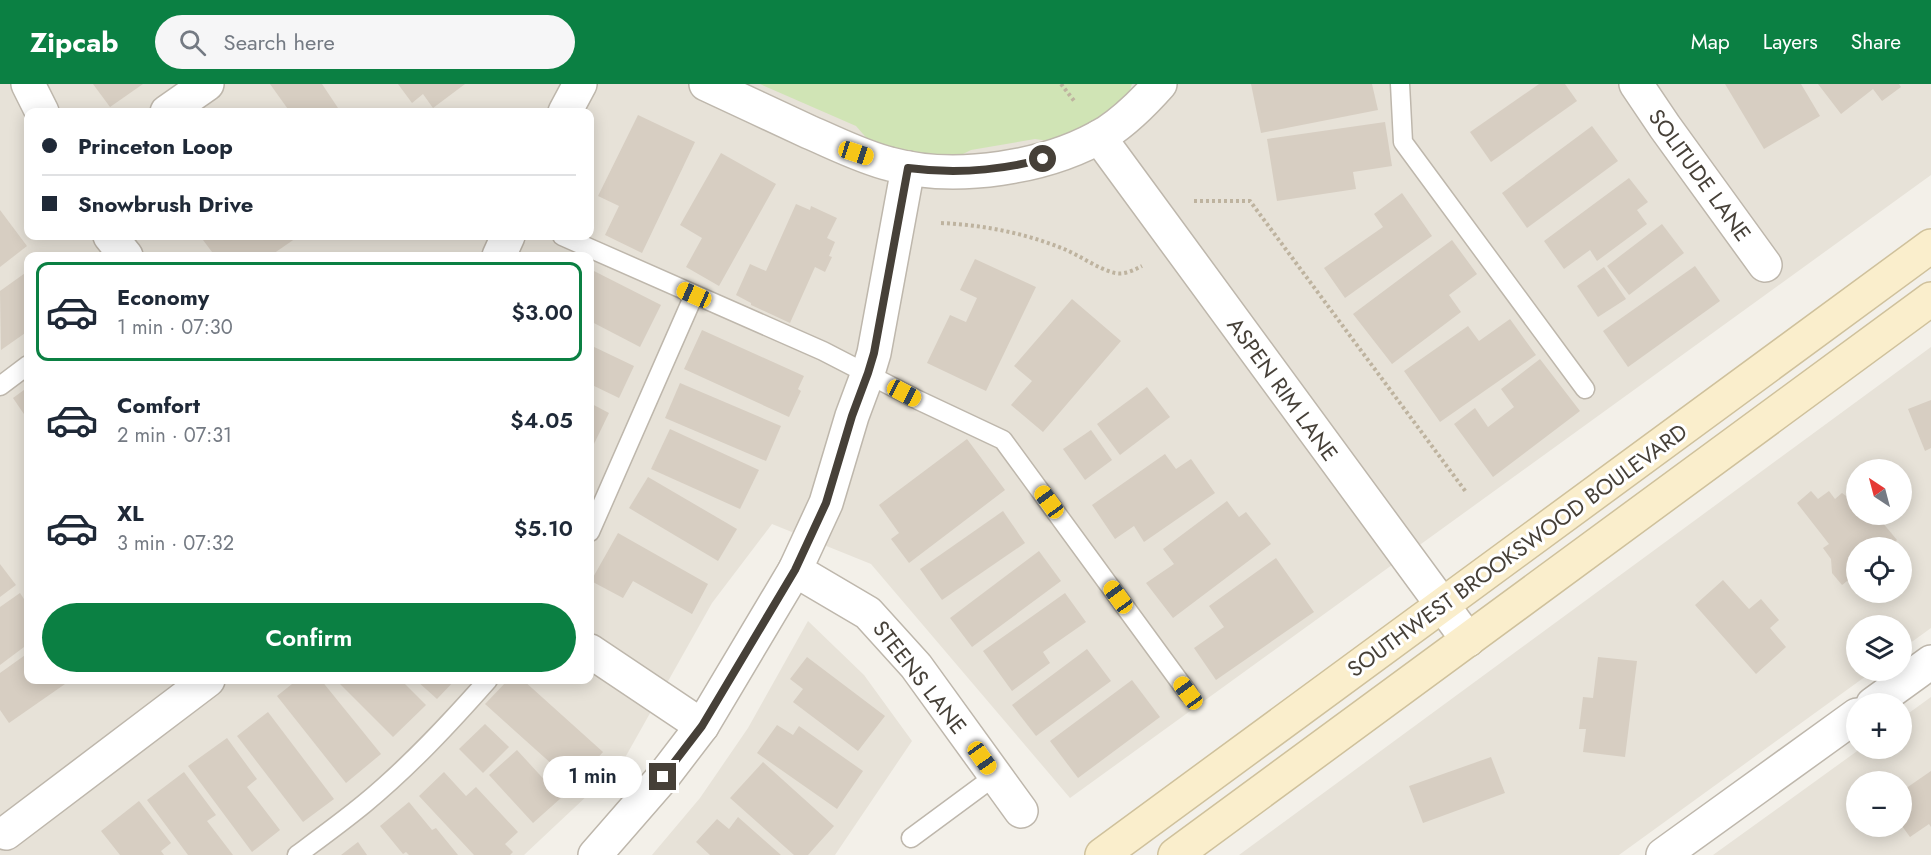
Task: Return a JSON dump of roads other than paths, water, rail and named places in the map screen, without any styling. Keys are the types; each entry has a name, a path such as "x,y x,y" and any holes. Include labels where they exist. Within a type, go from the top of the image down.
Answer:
{"main road":[{"name":"SOUTHWEST BROOKSWOOD BOULEVARD","path":"1102,855 1931,246"},
{"name":"SOUTHWEST BROOKSWOOD BOULEVARD","path":"1175,855 1931,299"}],"street":[{"path":"28,84 40,108"},
{"path":"173,108 207,84"},
{"path":"567,108 580,84"},
{"path":"706,84 856,153 908,168 957,172 1014,165 1055,155 1099,137 1130,114 1160,84"},
{"name":"SOLITUDE LANE","path":"1636,84 1765,265"},
{"name":"ASPEN RIM LANE","path":"1099,137 1468,640"},
{"path":"595,855 663,777 702,726 795,570 826,503 852,416 868,373 880,327 908,168"},
{"path":"113,240 123,252"},
{"name":"STEENS LANE","path":"795,570 868,613 916,666 1021,811"},
{"path":"594,654 702,726"},
{"path":"1888,693 1931,662"},
{"path":"10,837 189,686"},
{"path":"1663,855 1846,723"}],"lane":[{"path":"1401,84 1403,142 1585,389"},
{"path":"571,240 812,346 1003,440 1188,693"},
{"path":"594,523 694,295"},
{"path":"0,386 24,368"},
{"path":"297,855 391,781 442,731 484,684"},
{"path":"911,838 995,776"}]}
